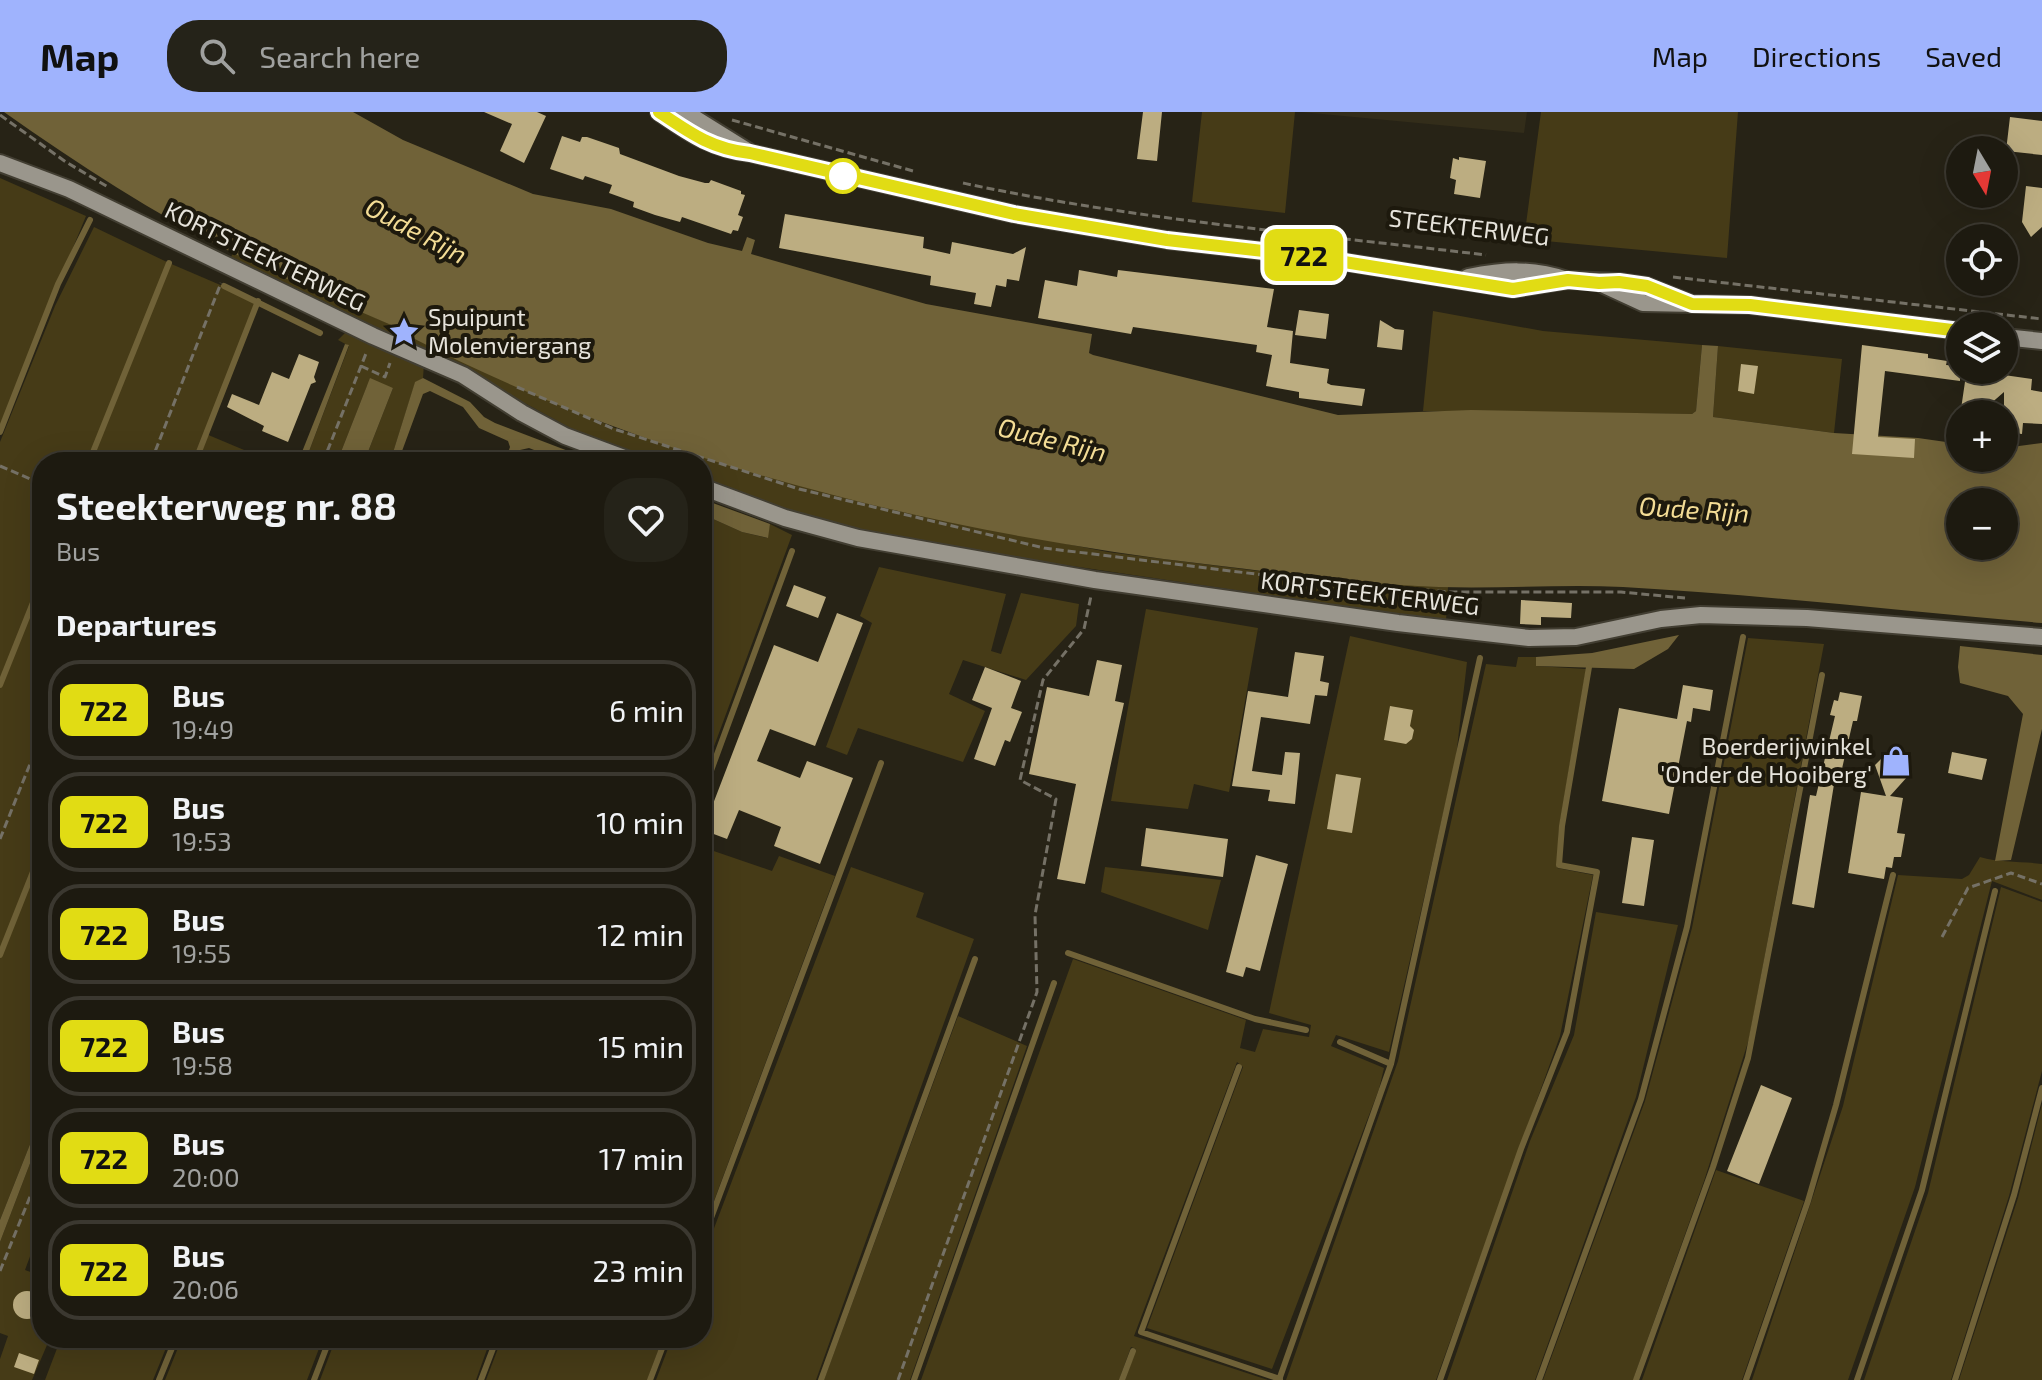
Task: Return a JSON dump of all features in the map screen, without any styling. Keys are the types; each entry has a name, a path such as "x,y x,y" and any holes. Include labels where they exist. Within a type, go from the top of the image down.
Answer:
{"street":[{"name":"STEEKTERWEG","path":"659,112 699,139 726,151 750,153 1014,214 1167,240 1307,256 1513,289 1568,280 1599,283 1643,303 1750,305 1946,329"},
{"name":"STEEKTERWEG","path":"677,112 696,119 750,153"},
{"name":"KORTSTEEKTERWEG","path":"0,163 69,189 384,341 463,375 565,436 608,452"},
{"path":"2018,338 2042,341"},
{"name":"KORTSTEEKTERWEG","path":"712,491 785,518 858,538 1095,580 1398,623 1529,638 1576,637 1661,619 1701,615 1807,618 2042,637"}],"path":[{"path":"0,115 66,162 115,191"},
{"path":"722,117 926,175"},
{"name":"STEEKTERWEG","path":"954,181 1040,199 1164,217 1498,256"},
{"path":"155,452 228,265"},
{"path":"1669,276 2042,319"},
{"path":"327,452 361,366 385,377 388,370"},
{"path":"517,387 614,429 685,452"},
{"path":"712,461 799,489 1044,548 1288,578 1449,592 1621,592 1697,599"},
{"path":"0,466 32,480"},
{"path":"898,1380 1037,992 1035,915 1056,799 1020,780 1043,680 1084,629 1095,580"},
{"path":"0,839 32,759"},
{"path":"1942,937 1968,888 2011,873 2042,884"},
{"path":"0,1271 32,1192"}],"shaded area":[{"path":"1202,112 1295,112 1285,213 1192,202"},
{"path":"1301,112 1527,112 1524,133"},
{"path":"1541,112 1738,112 1727,258 1524,239"},
{"path":"0,178 86,216 0,425"},
{"path":"94,227 258,301 206,434 249,452 32,452 32,1139 0,1220 0,442 55,306"},
{"path":"233,253 398,328 440,351 615,428 689,452 627,452 585,436 466,371 253,271 231,257"},
{"path":"1433,311 1543,331 1702,345 1696,411 1692,414 1423,411"},
{"path":"346,332 424,364 423,378 415,383 393,452 368,452 393,388 367,386 341,452 309,452 349,346 338,340"},
{"path":"1718,346 1842,359 1834,433 1713,417"},
{"path":"712,459 894,510 1108,552 1289,575 1448,587 1446,621 915,543 816,520 712,483"},
{"path":"712,518 742,532 767,538 770,524 792,535 712,752"},
{"path":"879,567 1006,594 991,651 1001,654 1021,593 1079,604 1076,626 1026,680 963,660 949,694 985,711 963,762 858,728 847,755 826,747 872,623 860,616"},
{"path":"1146,609 1258,628 1229,792 1194,784 1188,809 1111,801"},
{"path":"1350,636 1467,662 1456,757 1389,1052 1336,1035 1331,1046 1384,1068 1379,1089 1272,1369 1147,1328 1243,1067 1237,1062 1134,1336 1268,1380 1125,1380 1136,1349 1131,1347 1119,1380 921,1380 1073,959 1246,1020 1240,1048 1255,1052 1263,1029 1309,1037 1311,1025 1269,1013"},
{"path":"1748,638 1824,644 1749,1039 1704,1181 1633,1380 1543,1380 1645,1101 1692,928"},
{"path":"1518,657 1536,657 1536,666 1586,669 1559,828 1557,868 1593,875 1560,1036 1436,1380 1286,1380 1398,1061 1486,664 1516,667"},
{"path":"712,850 772,871 779,856 835,876 712,1206"},
{"path":"1980,857 2042,864 2042,900 1992,881 1915,1187 1848,1380 1752,1380 1843,1106 1898,875 1962,879 1969,875"},
{"path":"851,867 924,893 916,917 974,939 816,1380 656,1380 668,1348 712,1348 712,1234"},
{"path":"1105,867 1221,880 1208,930 1101,892"},
{"path":"2001,887 2042,902 2042,1071 2009,1196 1951,1380 1864,1380 1928,1193"},
{"path":"1596,912 1678,925 1636,1097 1535,1380 1447,1380 1530,1141 1574,1035"},
{"path":"958,1016 1027,1046 910,1380 824,1380"},
{"path":"2042,1104 2042,1380 1959,1380 2018,1198"},
{"path":"32,1158 32,1251 25,1270 32,1273 32,1348 46,1348 32,1380 0,1380 0,1359 8,1336 0,1333 0,1242"},
{"path":"1716,1170 1804,1201 1742,1380 1642,1380"},
{"path":"57,1348 166,1348 153,1380 45,1380"},
{"path":"178,1348 319,1348 307,1380 165,1380"},
{"path":"332,1348 487,1348 476,1380 320,1380"},
{"path":"498,1348 659,1348 647,1380 486,1380"}],"water":[{"name":"Oude Rijn","path":"4,112 353,112 403,140 533,194 611,209 708,243 742,251 747,237 755,240 751,254 926,304 1092,334 1089,353 1093,355 1338,415 1471,410 1692,414 1696,411 1702,345 1718,346 1713,417 1834,433 1946,442 1946,472 2018,472 2018,446 2042,443 2042,623 1623,587 1439,587 1354,581 1109,551 903,512 800,486 712,460 712,452 688,452 601,422 504,382 409,336 404,340 397,337 398,328 255,264 117,188"},
{"path":"345,344 349,345 309,452 302,452"},
{"path":"370,378 393,388 368,452 341,452"},
{"path":"423,378 470,402 484,417 495,423 571,452 539,452 529,448 508,452 508,441 479,428 463,407 430,391 423,394 402,452 393,452 415,382"},
{"path":"712,503 770,524 768,538 742,532 712,518"},
{"path":"1679,635 1668,649 1634,669 1536,666 1536,657 1592,653"},
{"path":"1960,646 2042,655 2042,729 2011,860 1995,861 2023,714 2008,696 1960,683"},
{"path":"32,1139 32,1158 0,1242 0,1220"}],"building":[{"path":"484,112 537,112 546,116 524,163 500,151 512,124"},
{"path":"1143,112 1162,112 1157,161 1137,159"},
{"path":"2010,117 2042,121 2042,155 2018,152 2018,136 2008,136"},
{"path":"562,136 580,142 582,137 587,137 619,148 620,154 679,176 705,183 711,180 741,191 745,195 738,215 743,217 738,231 733,230 731,234 682,217 680,222 655,215 633,207 634,202 609,193 612,185 585,176 583,180 550,169"},
{"path":"1459,157 1486,161 1480,198 1454,194 1456,180 1450,178 1453,158 1459,160"},
{"path":"2026,186 2042,188 2042,227 2031,237 2022,222"},
{"path":"785,214 924,237 923,248 950,254 952,242 1013,254 1026,247 1019,281 1007,279 1006,287 996,285 991,307 974,304 976,293 930,285 931,276 779,248"},
{"path":"1079,270 1117,277 1118,270 1274,289 1267,327 1293,331 1290,363 1329,369 1327,383 1331,385 1365,389 1362,406 1299,398 1299,392 1266,386 1272,355 1256,352 1257,345 1133,327 1131,334 1038,318 1045,280 1077,286"},
{"path":"1299,310 1329,314 1326,339 1295,335"},
{"path":"1380,320 1395,329 1404,330 1402,350 1377,347"},
{"path":"1862,345 1928,354 1928,358 1946,361 1946,379 1885,371 1878,437 1915,439 1914,458 1852,454"},
{"path":"299,354 319,362 314,377 316,382 311,384 288,442 262,431 264,426 227,407 232,394 259,405 272,372 289,379"},
{"path":"1741,364 1758,366 1754,394 1738,391"},
{"path":"2018,377 2032,379 2031,390 2042,392 2042,424 2023,423 2022,434 2018,434 2018,400 2004,400 2004,392 1995,400 1962,400 1965,384 2018,384"},
{"path":"794,585 826,597 818,618 786,606"},
{"path":"1521,600 1572,603 1571,618 1541,617 1541,625 1520,624"},
{"path":"837,613 863,623 815,746 770,729 757,761 800,778 807,761 853,778 820,864 774,846 781,827 739,810 727,839 712,833 712,807 774,645 818,662"},
{"path":"1295,652 1324,656 1320,681 1329,683 1327,696 1315,695 1310,724 1261,717 1252,771 1282,775 1285,752 1300,753 1295,804 1268,801 1270,790 1232,786 1248,691 1288,697"},
{"path":"1097,660 1122,665 1115,701 1124,703 1085,884 1057,879 1076,784 1029,774 1047,687 1089,696"},
{"path":"985,667 1021,681 1011,708 1022,712 1010,742 1005,740 995,766 974,759 992,708 972,700"},
{"path":"1683,685 1713,690 1710,711 1693,708 1691,722 1687,721 1669,814 1602,801 1619,708 1677,719"},
{"path":"1840,692 1862,696 1841,773 1836,772 1814,908 1792,904 1810,795 1816,796 1835,716 1830,715"},
{"path":"1390,706 1413,710 1410,726 1414,730 1412,739 1406,744 1384,740"},
{"path":"1952,752 1987,759 1982,780 1948,773"},
{"path":"1886,754 1901,757 1908,776 1890,796 1903,798 1897,833 1905,834 1901,857 1894,857 1892,868 1886,867 1884,879 1848,873 1861,792 1886,796 1875,765"},
{"path":"1336,774 1361,778 1352,833 1327,829"},
{"path":"1146,828 1228,839 1223,877 1141,866"},
{"path":"1632,837 1654,840 1644,906 1622,903"},
{"path":"1256,855 1288,864 1260,971 1246,967 1243,977 1226,972"},
{"path":"1761,1085 1792,1098 1759,1184 1727,1171"},
{"path":"27,1291 32,1293 32,1317 27,1319 17,1315 13,1305 17,1295"},
{"path":"19,1353 39,1360 34,1374 14,1367"}],"waterway":[{"path":"0,432 58,284 90,220"},
{"path":"93,452 169,263"},
{"path":"224,286 320,333"},
{"path":"199,452 258,301"},
{"path":"712,768 792,551"},
{"path":"0,685 32,605"},
{"path":"1539,1380 1641,1099 1687,927 1743,637"},
{"path":"1279,1380 1391,1064 1480,658"},
{"path":"1440,1380 1521,1149 1567,1032 1597,872 1559,865 1562,826 1589,667"},
{"path":"1636,1380 1713,1167 1748,1058 1822,675"},
{"path":"712,1215 881,763"},
{"path":"0,955 32,874"},
{"path":"1746,1380 1808,1201 1836,1105 1893,875"},
{"path":"1857,1380 1922,1190 1995,891"},
{"path":"1068,953 1255,1019 1306,1030"},
{"path":"821,1380 975,959"},
{"path":"914,1380 1054,983"},
{"path":"1340,1042 1391,1064"},
{"path":"1239,1067 1141,1332 1280,1379"},
{"path":"1955,1380 2014,1195 2042,1088"},
{"path":"159,1380 172,1348"},
{"path":"314,1380 326,1348"},
{"path":"481,1380 493,1348"},
{"path":"650,1380 662,1348"},
{"path":"1122,1380 1133,1351"}],"bus line":[{"name":"722","path":"659,112 699,139 726,151 750,153 1014,214 1167,240 1307,256 1513,289 1568,280 1619,282 1647,286 1692,304 1750,305 1946,329"}],"place":[{"name":"Spuipunt Molenviergang","path":"404,332"},
{"name":"Boerderijwinkel 'Onder de Hooiberg'","path":"1896,761"}]}
